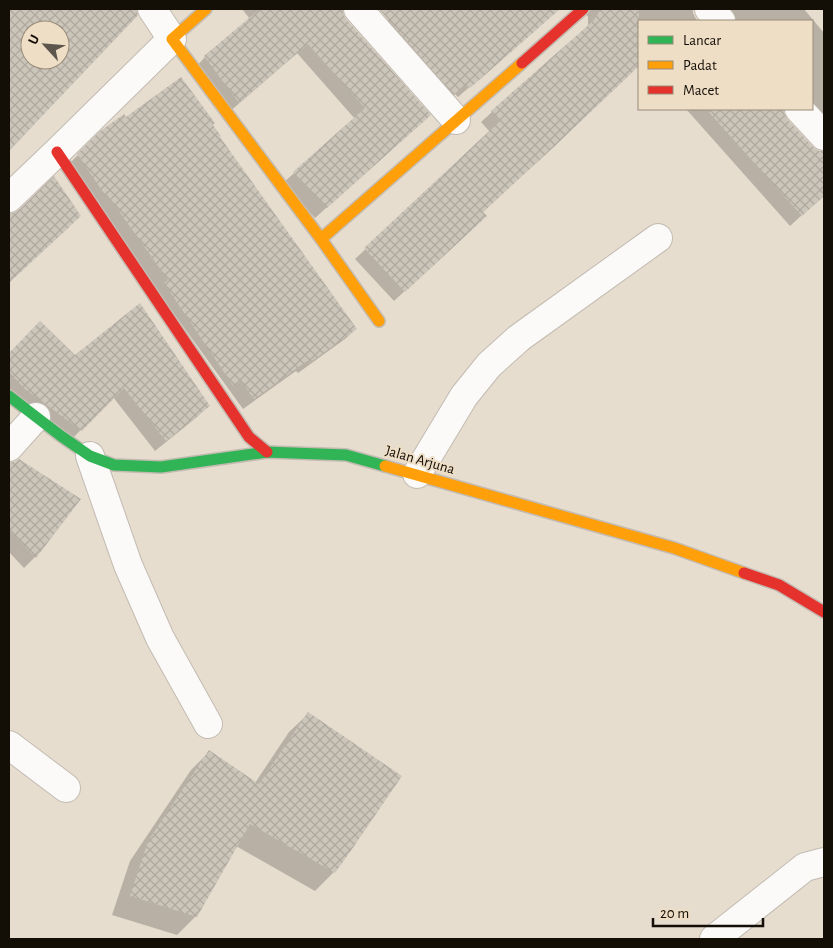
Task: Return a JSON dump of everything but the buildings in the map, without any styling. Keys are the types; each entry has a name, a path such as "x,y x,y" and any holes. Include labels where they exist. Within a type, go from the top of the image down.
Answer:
{"street":[{"path":"152,9 379,321"},
{"path":"9,198 172,39 206,9"},
{"path":"321,239 583,9"},
{"path":"709,9 720,20"},
{"path":"369,12 456,120"},
{"path":"800,110 824,136"},
{"path":"57,152 249,437 267,452"},
{"path":"417,474 464,396 489,365 519,338 658,238"},
{"name":"Jalan Arjuna","path":"9,396 90,456 114,465 162,467 267,452 346,455 674,548 779,585 824,612"},
{"path":"9,447 36,417"},
{"path":"90,456 128,565 160,638 208,724"},
{"path":"9,745 66,788"},
{"path":"714,939 805,867 824,862"}],"traffic: fast":[{"path":"9,396 90,456 114,465 161,467 267,452 346,455 385,466"}],"traffic: slow":[{"path":"206,9 172,39 321,239 379,321"},
{"path":"321,239 522,63"},
{"path":"385,466 674,548 744,573"}],"traffic: jam":[{"path":"522,63 583,9"},
{"path":"57,152 249,437 267,452"},
{"path":"744,573 779,585 824,612"}]}
